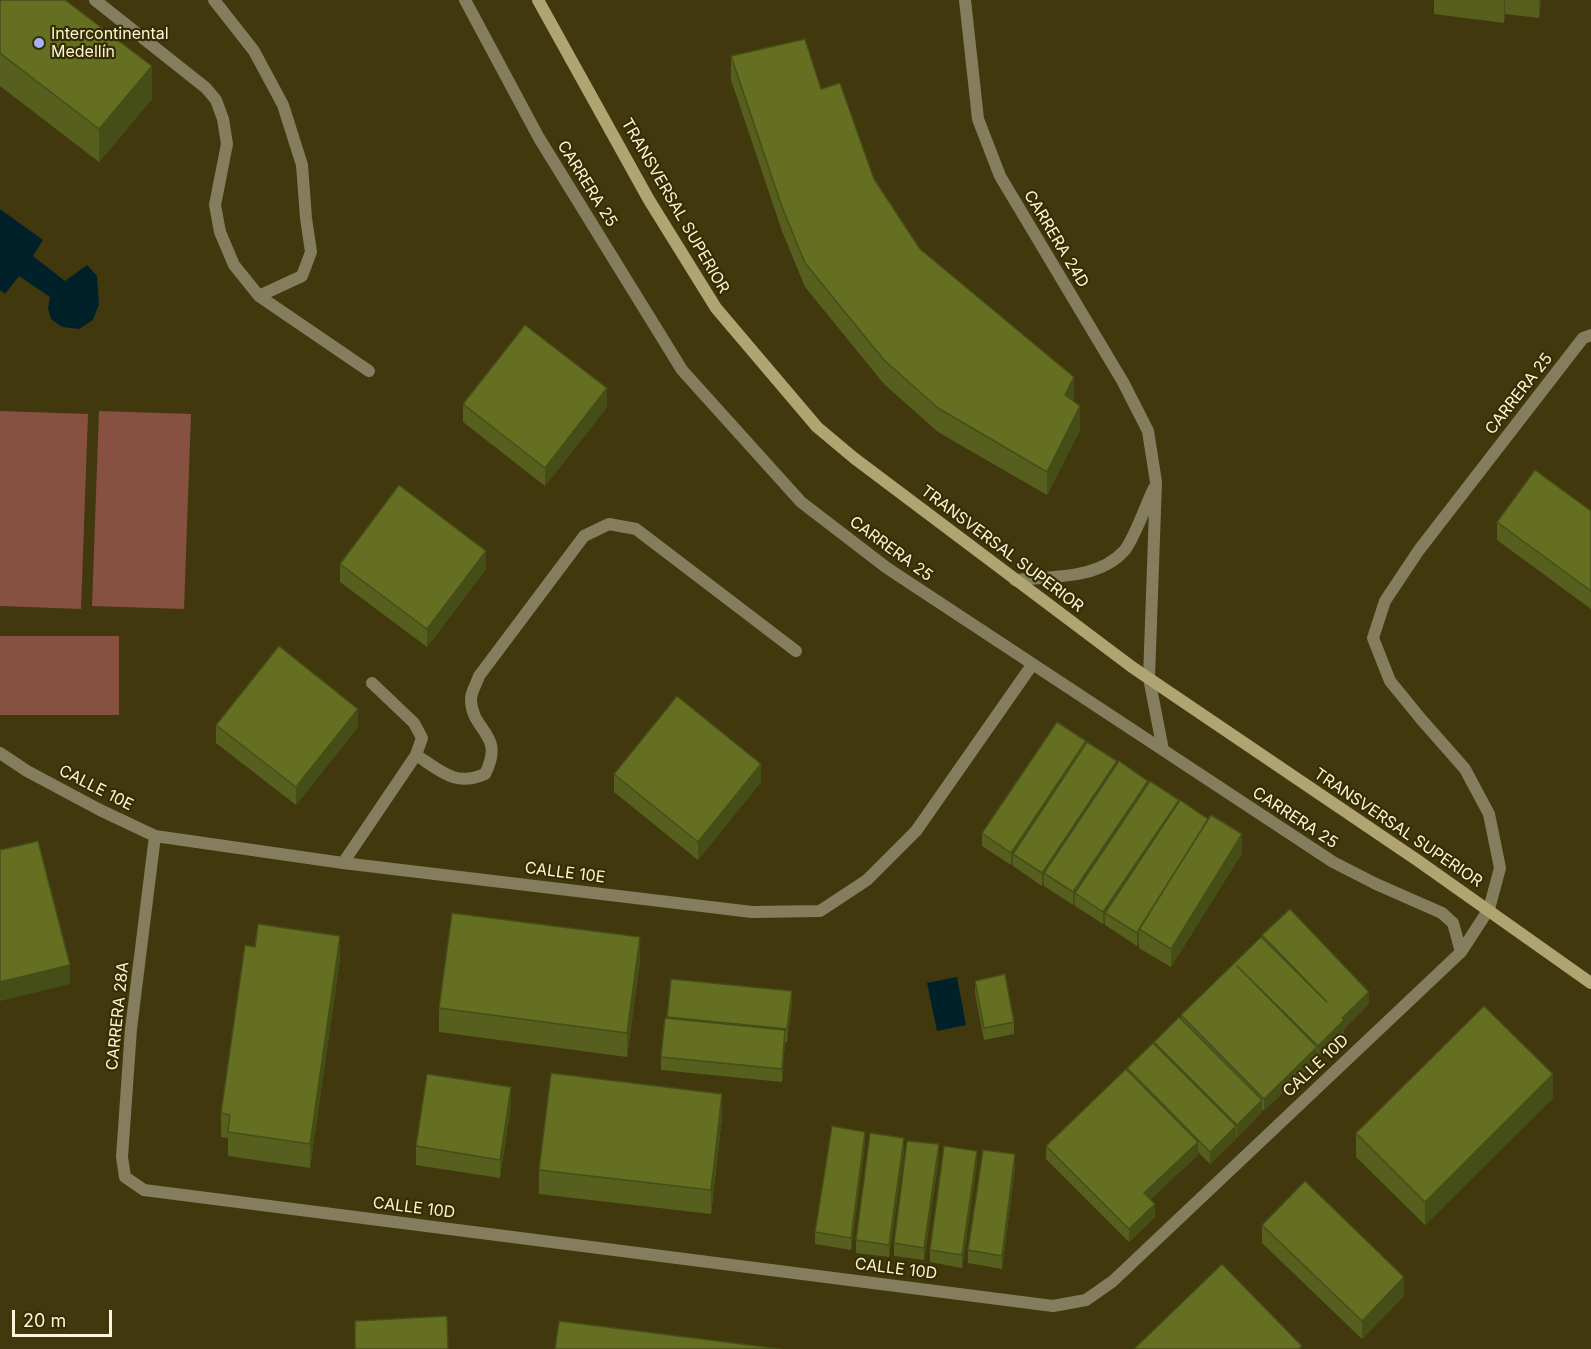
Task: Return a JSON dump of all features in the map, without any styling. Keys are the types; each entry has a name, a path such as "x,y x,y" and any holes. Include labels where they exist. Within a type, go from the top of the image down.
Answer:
{"main road":[{"name":"TRANSVERSAL SUPERIOR","path":"538,0 649,200 716,308 816,427 1131,667 1489,909 1591,983"}],"street":[{"path":"95,0 206,88 216,100 223,119 227,144 215,204 220,232 234,266 259,296 369,371"},
{"path":"214,0 254,51 269,78 283,105 302,165 311,252 302,276 259,296"},
{"name":"CARRERA 25","path":"465,0 539,138 682,370 801,502 887,568 1333,862 1442,913 1453,923 1461,952"},
{"name":"CARRERA 24D","path":"965,0 978,119 1000,176 1123,382 1148,431 1156,482 1149,678 1162,750"},
{"name":"CARRERA 25","path":"1489,909 1500,868 1489,814 1465,769 1390,681 1373,638 1385,601 1419,550 1583,338 1591,335"},
{"path":"1015,580 1084,573 1107,565 1125,550 1156,482"},
{"path":"416,755 449,776 470,780 485,774 493,759 491,740 476,717 471,698 479,676 584,536 609,524 636,529 796,651"},
{"name":"CALLE 10E","path":"0,753 27,771 155,836 343,863 752,912 820,911 867,879 916,831 1032,665"},
{"path":"343,863 416,755 422,738 414,723 372,683"},
{"name":"CARRERA 28A","path":"144,1190 126,1177 122,1157 131,1029 155,836"},
{"name":"CALLE 10D","path":"144,1190 1053,1306 1086,1300 1113,1281 1461,952 1489,909"}],"shaded area":[{"path":"0,411 88,414 81,609 0,606"},
{"path":"99,411 191,414 184,609 92,606"},
{"path":"0,636 119,636 119,715 0,715"}],"water":[{"path":"0,209 43,240 33,256 65,281 87,265 97,276 99,304 93,320 79,329 62,327 51,319 48,308 50,297 19,276 5,294 0,290"},
{"path":"957,977 966,1025 937,1031 927,983"}],"building":[{"name":"Intercontinental Medellín","path":"0,0 65,0 152,66 99,129 0,53"},
{"path":"805,39 821,89 840,83 874,179 920,249 1074,377 1065,395 1080,406 1047,472 938,408 884,360 805,263 782,207 731,56"},
{"path":"525,325 607,388 545,468 463,404"},
{"path":"1535,470 1591,511 1591,591 1497,522"},
{"path":"399,485 486,551 427,629 340,564"},
{"path":"279,646 358,709 296,787 216,725"},
{"path":"677,696 761,764 698,842 614,774"},
{"path":"1057,722 1086,741 1011,853 982,833"},
{"path":"1087,742 1117,761 1042,873 1013,854"},
{"path":"1119,761 1148,781 1073,892 1044,873"},
{"path":"1150,781 1179,800 1103,912 1075,893"},
{"path":"1180,800 1208,819 1137,933 1105,913"},
{"path":"1211,815 1242,834 1171,949 1139,929"},
{"path":"38,841 70,965 0,982 0,850"},
{"path":"1290,909 1369,992 1318,1046 1237,966 1317,1047 1264,1099 1181,1015 1261,937 1327,1002 1262,935"},
{"path":"452,913 640,937 627,1033 439,1008"},
{"path":"258,924 340,936 310,1144 228,1132 230,1115 221,1113 245,945 255,947"},
{"path":"1005,974 1014,1022 984,1028 975,981"},
{"path":"671,979 792,991 787,1029 667,1017"},
{"path":"1484,1006 1553,1074 1425,1202 1356,1133"},
{"path":"1179,1017 1262,1100 1237,1125 1154,1042"},
{"path":"665,1018 785,1030 782,1069 661,1057"},
{"path":"1153,1043 1236,1126 1210,1152 1127,1068"},
{"path":"1126,1069 1198,1142 1144,1193 1155,1204 1129,1229 1046,1146"},
{"path":"551,1073 722,1094 711,1190 539,1170"},
{"path":"427,1074 511,1087 500,1160 416,1146"},
{"path":"832,1126 865,1132 851,1238 815,1232"},
{"path":"870,1133 904,1138 889,1245 856,1240"},
{"path":"907,1141 939,1144 924,1248 894,1243"},
{"path":"944,1146 977,1151 962,1255 930,1250"},
{"path":"983,1150 1015,1154 1002,1256 968,1250"},
{"path":"1305,1181 1404,1277 1362,1321 1262,1225"},
{"path":"1222,1264 1302,1346 1299,1349 1134,1349"},
{"path":"447,1316 448,1349 355,1349 355,1321"},
{"path":"559,1321 781,1349 555,1349"}],"place":[{"name":"Intercontinental Medellín","path":"39,43"}]}
